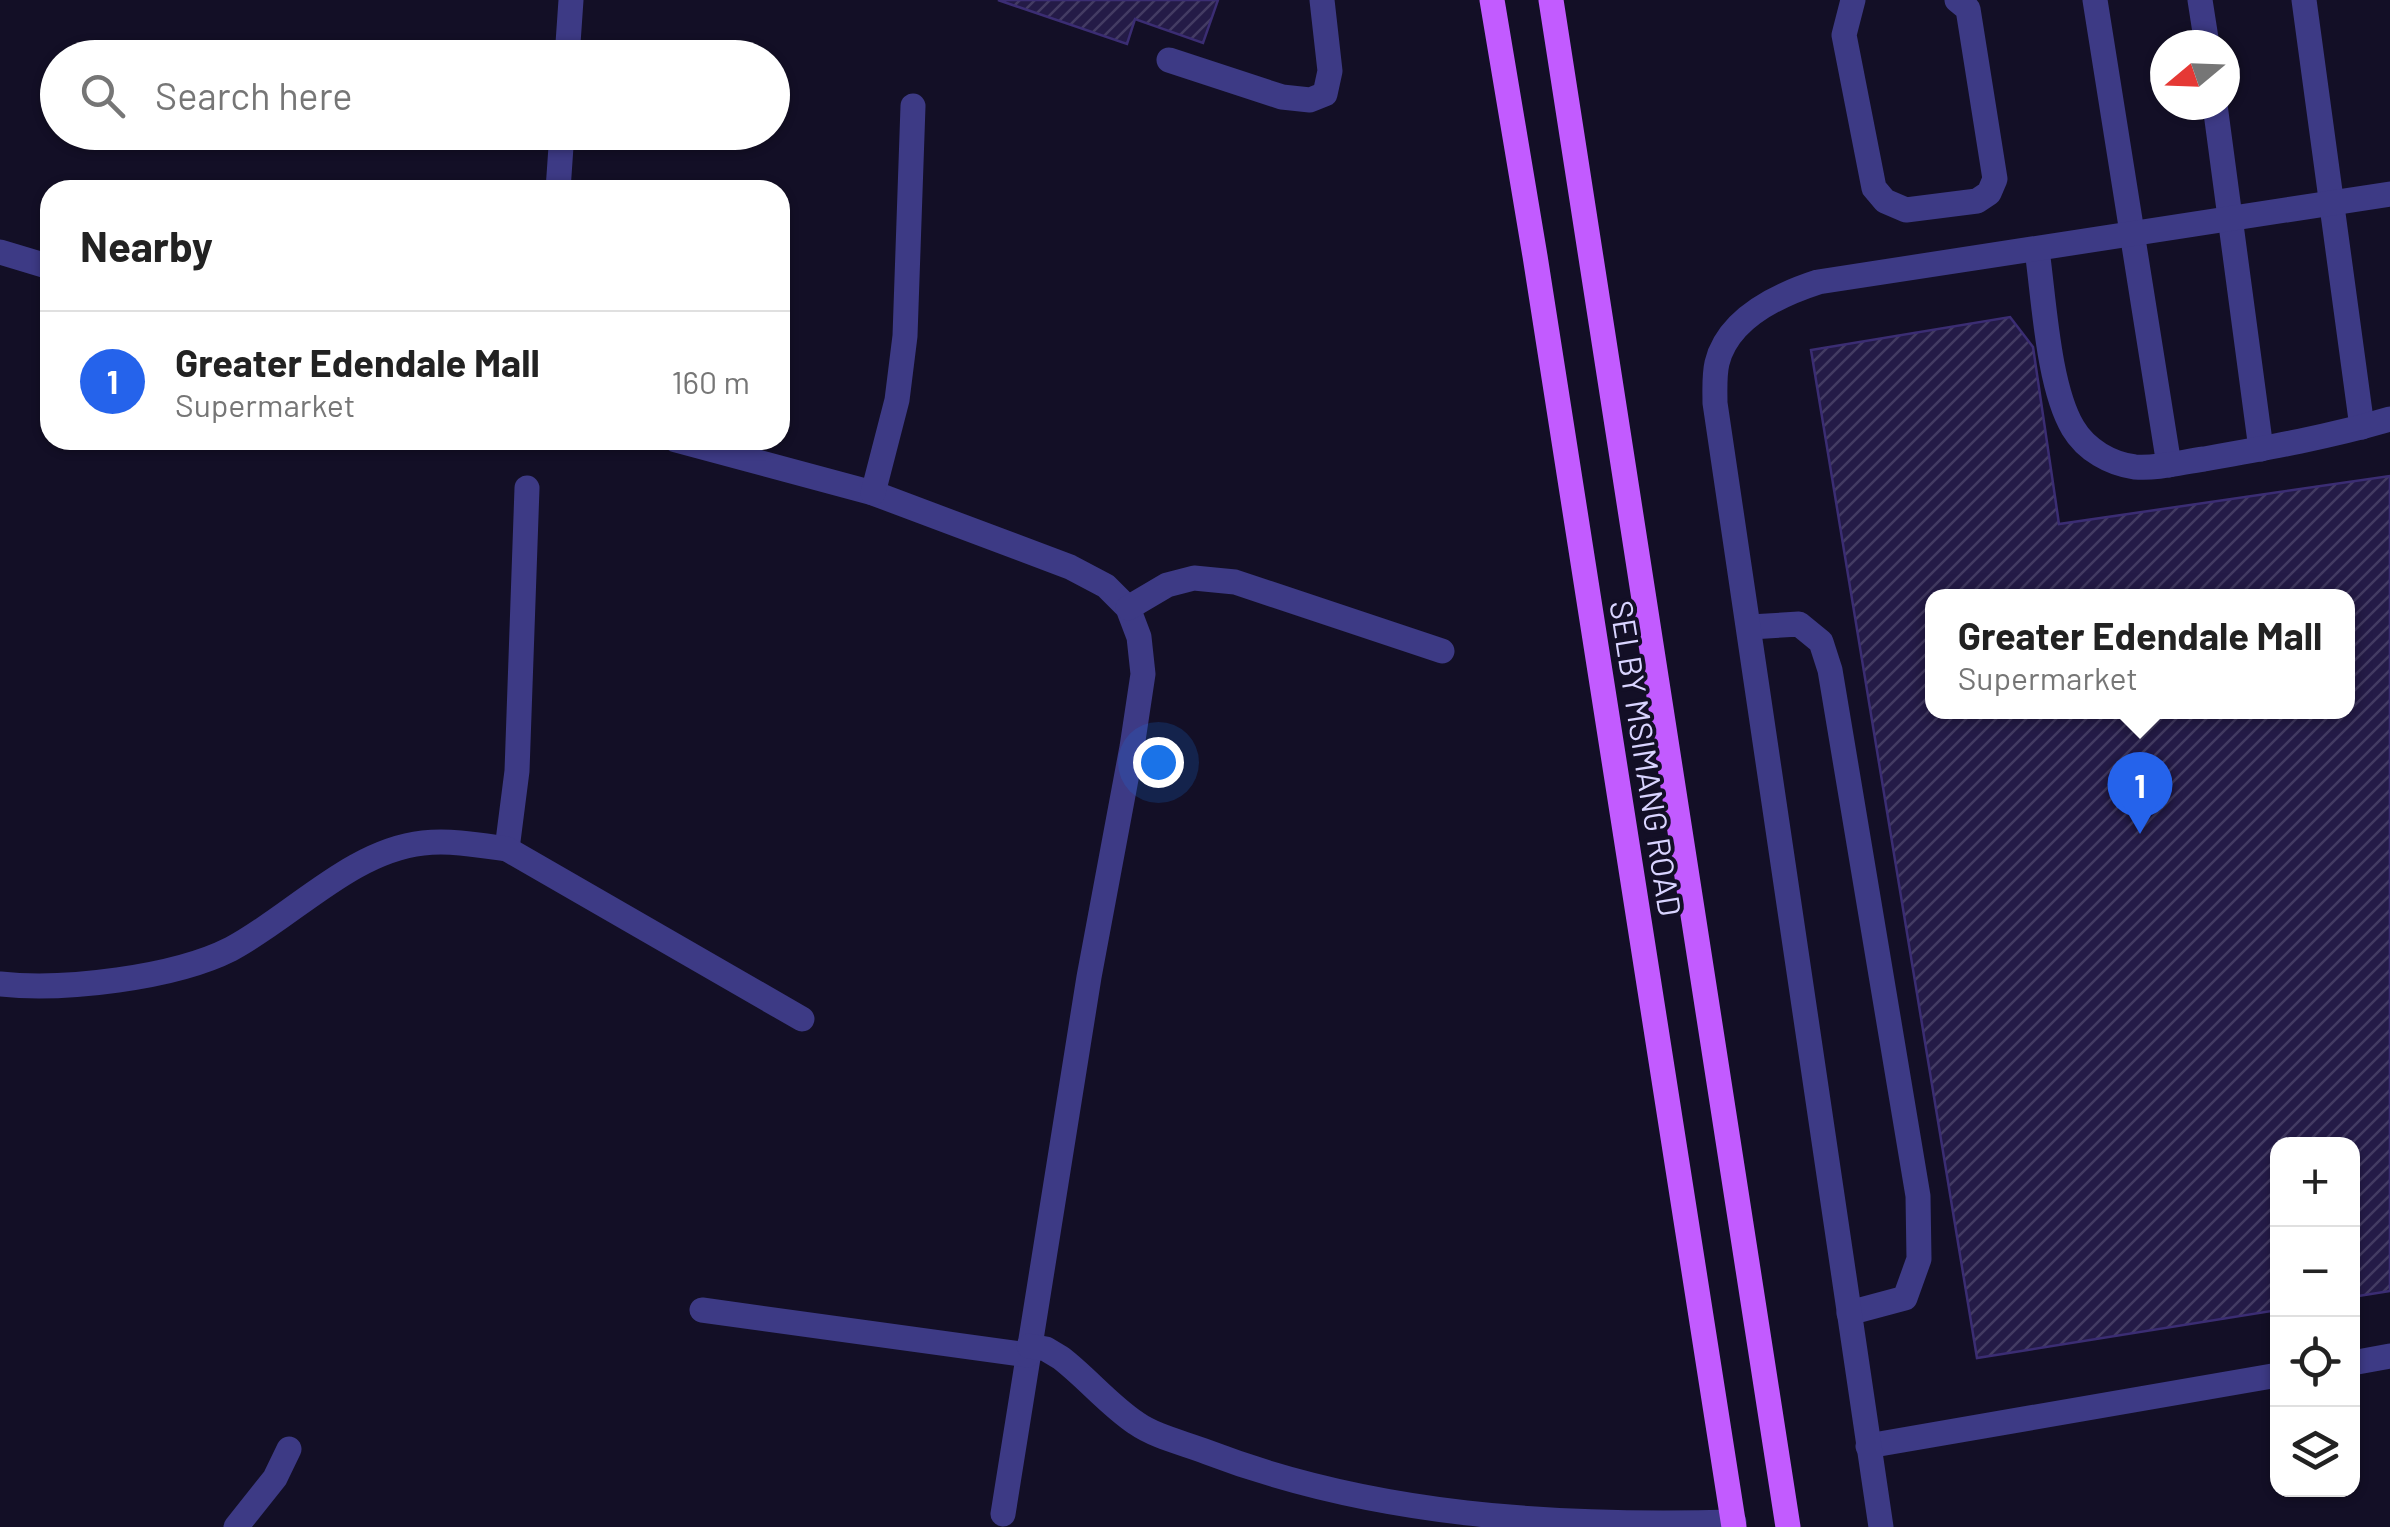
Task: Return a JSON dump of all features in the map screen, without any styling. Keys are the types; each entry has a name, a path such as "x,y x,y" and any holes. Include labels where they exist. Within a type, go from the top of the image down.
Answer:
{"main road":[{"name":"SELBY MSIMANG ROAD","path":"1492,0 1734,1525"},
{"name":"SELBY MSIMANG ROAD","path":"1552,0 1788,1527"}],"street":[{"path":"568,40 571,0"},
{"path":"1168,60 1282,97 1310,100 1326,94 1330,70 1322,0"},
{"path":"1854,0 1844,34 1874,188 1885,201 1906,210 1976,201 1989,192 1995,179 1969,3"},
{"path":"2095,0 2169,465"},
{"path":"2200,0 2205,30"},
{"path":"2304,0 2362,427"},
{"path":"873,493 897,400 905,336 913,106"},
{"path":"2217,120 2260,449"},
{"path":"559,180 561,150"},
{"path":"1881,1527 1714,403 1717,362 1732,331 1763,306 1792,290 1818,282 2390,194"},
{"path":"2037,250 2062,404 2074,431 2110,461 2138,468 2169,465 2390,419"},
{"path":"0,252 40,264"},
{"path":"713,450 873,493 1070,567 1106,586 1128,608 1139,637 1143,674 1003,1514"},
{"path":"507,849 516,771 527,488"},
{"path":"1128,608 1167,586 1194,578 1235,582 1442,652"},
{"path":"1750,628 1799,624 1822,642 1918,1196 1920,1259 1906,1298 1849,1313"},
{"path":"0,984 69,986 185,965 230,950 380,855 422,843 470,844 507,849 802,1019"},
{"path":"702,1310 1028,1350 1046,1349 1146,1429 1251,1469 1357,1497 1516,1520 1644,1526 1734,1525"},
{"path":"2360,1361 2390,1356"},
{"path":"1868,1446 2270,1377"},
{"path":"236,1527 275,1478 289,1448"}],"building":[{"path":"998,0 1218,0 1203,43 1135,19 1127,44"},
{"path":"2010,317 2033,347 2059,524 2390,476 2390,1291 2360,1296 2360,1137 2270,1137 2270,1311 1977,1358 1811,350"}],"place":[{"name":"Greater Edendale Mall","path":"2140,834"}]}
